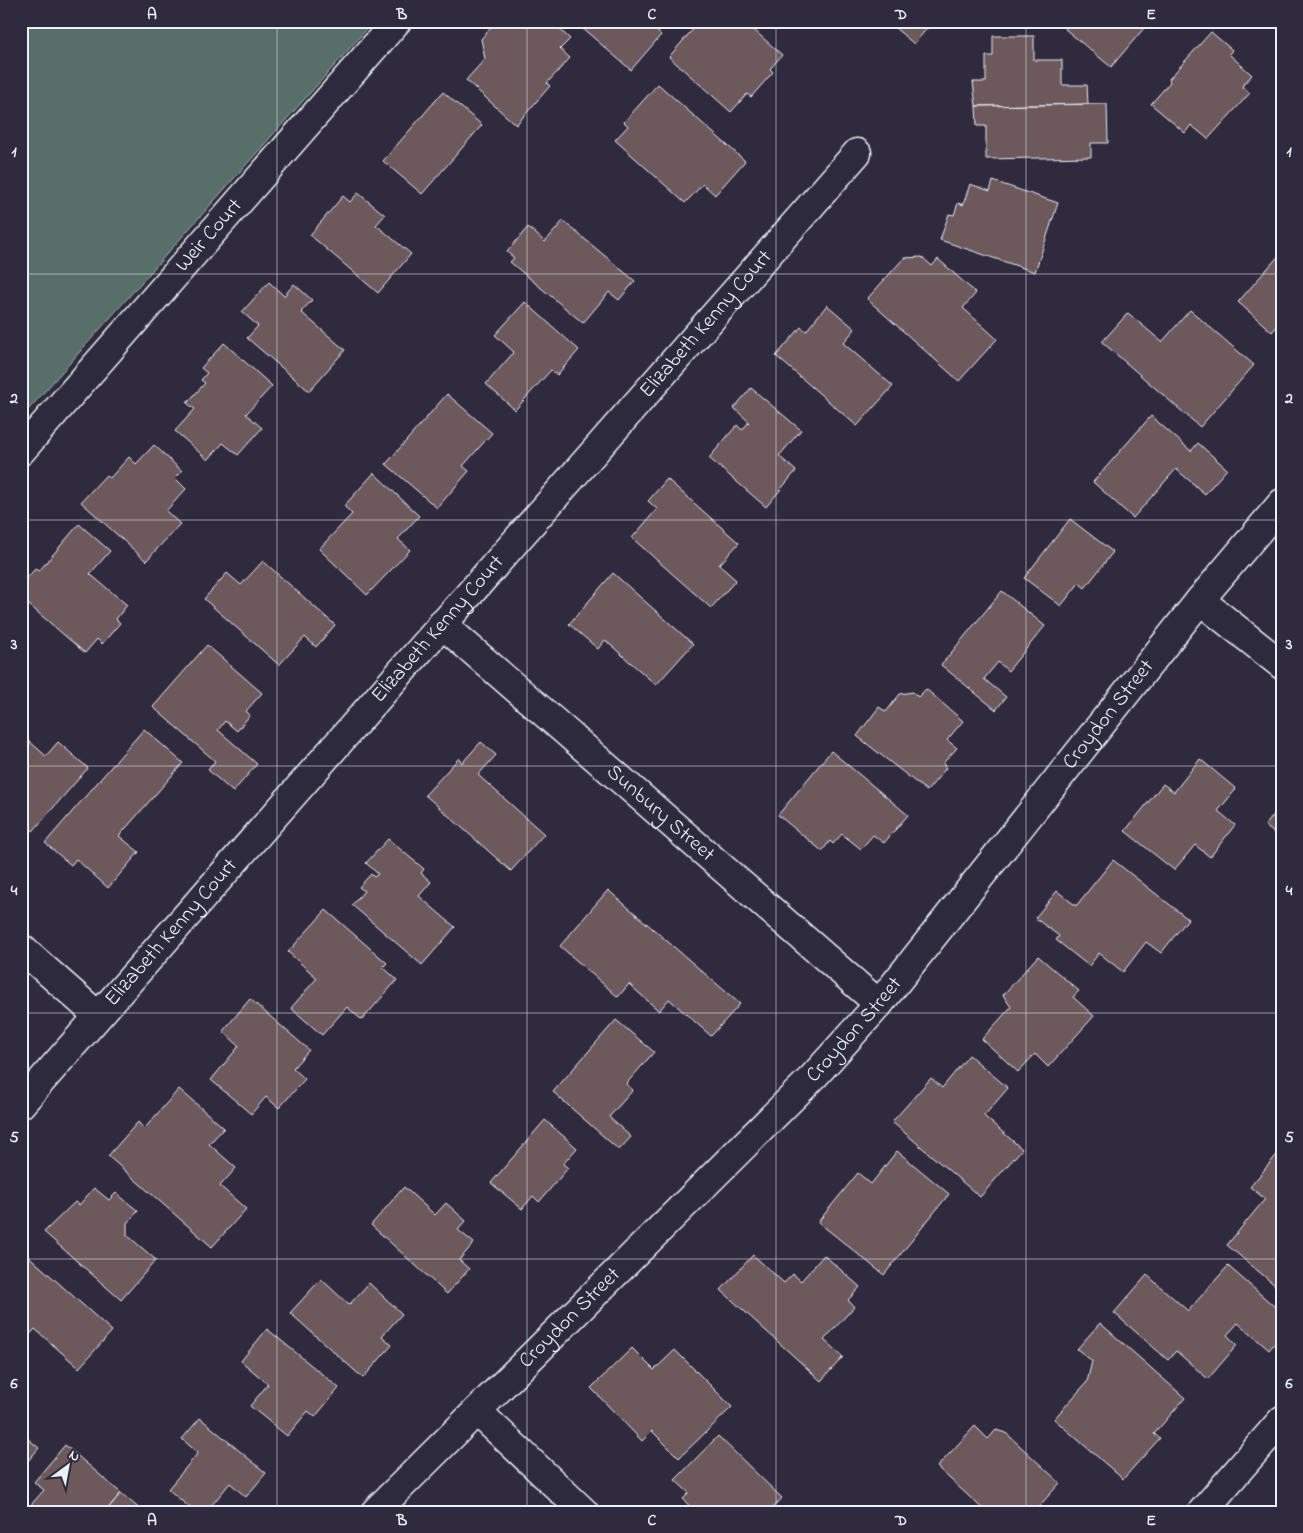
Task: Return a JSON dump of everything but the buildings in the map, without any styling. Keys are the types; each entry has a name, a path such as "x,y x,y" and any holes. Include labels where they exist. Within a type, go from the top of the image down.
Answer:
{"street":[{"name":"Weir Court","path":"21,451 397,21"},
{"name":"Elizabeth Kenny Court","path":"21,1104 97,1015 857,153"},
{"name":"Croydon Street","path":"375,1512 814,1076 879,1004 1200,600 1282,502"},
{"path":"1200,600 1282,665"},
{"name":"Sunbury Street","path":"442,624 879,1004"},
{"path":"21,948 97,1015"},
{"path":"477,1411 584,1512"},
{"path":"1202,1512 1282,1420"}],"green space":[{"path":"21,21 374,21 21,418"}]}
